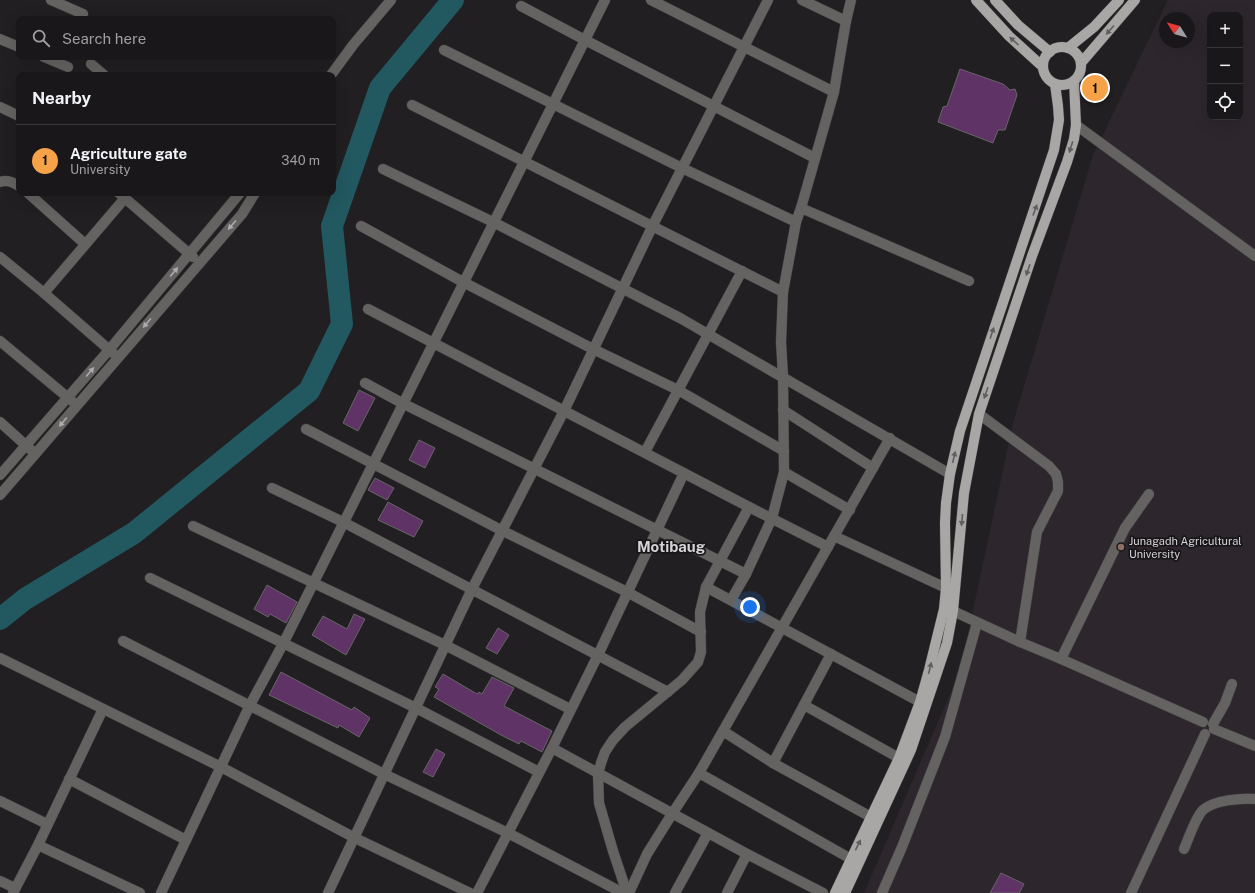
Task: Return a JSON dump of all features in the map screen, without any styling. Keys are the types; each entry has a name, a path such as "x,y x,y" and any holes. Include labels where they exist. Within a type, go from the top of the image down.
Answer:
{"main road":[{"path":"976,0 1009,36 1043,67 1046,77 1055,84 1068,84 1074,81 1081,70 1081,63 1079,57 1074,52 1068,48 1062,47 1055,48 1050,52 1046,57 1043,67"},
{"path":"994,0 1018,25 1050,52"},
{"path":"1068,48 1094,27 1119,0"},
{"path":"1081,63 1135,0"},
{"path":"845,893 911,750 941,663 953,611 964,493 979,414 1032,256 1074,139 1076,125 1074,81"},
{"path":"835,893 898,758 920,702 944,609 946,588 945,524 950,474 960,431 1050,165 1059,120 1055,84"}],"street":[{"path":"51,0 83,14"},
{"path":"333,72 353,45 391,0"},
{"path":"161,893 250,706 283,644 402,403 605,0"},
{"path":"651,0 834,92"},
{"path":"329,893 472,589 564,411 652,227 768,0"},
{"path":"802,0 846,21"},
{"path":"731,600 746,574 772,518 784,472 783,376 781,342 783,292 796,222 834,92 851,0"},
{"path":"520,6 815,158"},
{"path":"0,39 16,46"},
{"path":"444,50 682,168 796,222"},
{"path":"51,60 68,67"},
{"path":"91,64 100,72"},
{"path":"412,105 783,292"},
{"path":"0,108 16,115"},
{"path":"1076,125 1255,256"},
{"path":"383,169 493,222 709,333 950,474"},
{"path":"0,182 13,181 16,184"},
{"path":"31,196 85,244"},
{"path":"44,293 85,244 121,196"},
{"path":"123,196 199,262"},
{"path":"0,475 68,398 238,196"},
{"path":"0,495 199,262 242,214 252,197"},
{"path":"801,208 969,281"},
{"path":"361,226 463,282 593,349 678,390 784,451"},
{"path":"0,258 44,293 118,357"},
{"path":"644,452 742,271"},
{"path":"368,309 828,547"},
{"path":"0,341 77,405"},
{"path":"365,383 402,403 746,574"},
{"path":"783,410 873,468"},
{"path":"979,414 1049,466 1056,474 1058,482 1058,491 1054,501 1037,532 1020,642"},
{"path":"0,422 35,454"},
{"path":"306,429 503,531 627,592 701,632"},
{"path":"628,893 647,854 699,773 890,438"},
{"path":"784,472 850,510"},
{"path":"477,893 598,655 684,473"},
{"path":"272,488 343,522 668,692"},
{"path":"1061,659 1125,528 1149,494"},
{"path":"628,893 613,851 599,803 598,774 605,752 613,740 625,727 682,680 698,662 701,652 700,612 706,587 749,507"},
{"path":"193,526 445,645 570,709"},
{"path":"834,536 946,588"},
{"path":"150,578 416,708 539,772"},
{"path":"706,587 920,702"},
{"path":"953,611 1209,727 1255,746"},
{"path":"882,893 902,847 944,737 977,623"},
{"path":"123,641 384,774 508,833 623,893"},
{"path":"773,762 832,654"},
{"path":"0,658 221,767 355,838 470,893"},
{"path":"1131,893 1209,727 1225,703 1232,684"},
{"path":"804,705 898,758"},
{"path":"0,881 14,891 38,845 103,709"},
{"path":"723,731 773,762 871,817"},
{"path":"552,748 672,814 823,893"},
{"path":"699,773 851,859"},
{"path":"69,779 186,840"},
{"path":"1184,849 1198,818 1204,809 1215,803 1244,798 1255,798"},
{"path":"0,800 47,824"},
{"path":"675,893 708,833"},
{"path":"38,845 140,893"},
{"path":"727,893 747,854"}],"shaded area":[{"name":"Junagadh Agricultural University","path":"1168,0 1255,0 1255,893 864,893 960,671 1013,423 1093,155 1159,19 1159,48 1195,48 1195,12 1162,12"}],"building":[{"path":"960,69 1003,84 1010,90 1015,89 1017,95 1005,130 998,130 993,143 938,122 943,107 947,106"},
{"path":"359,390 375,398 358,431 343,423"},
{"path":"419,440 435,448 425,468 409,460"},
{"path":"375,478 394,488 387,500 368,490"},
{"path":"388,502 423,521 414,537 378,520"},
{"path":"267,585 297,602 286,623 270,614 268,617 254,609"},
{"path":"354,614 365,619 346,655 312,635 323,616 347,629"},
{"path":"498,628 509,635 497,654 486,648"},
{"path":"281,672 352,710 354,707 370,718 359,737 339,725 338,728 269,695"},
{"path":"443,674 477,694 479,692 482,694 492,677 514,688 504,706 552,731 542,752 521,741 519,744 501,735 434,697 439,689 435,687"},
{"path":"436,749 445,754 433,777 423,772"},
{"path":"1001,873 1024,884 1019,893 990,893"}],"waterway":[{"path":"0,619 25,599 134,533 309,391 342,324 332,226 380,88 453,0"}],"place":[{"name":"Agriculture gate","path":"1095,88"},
{"name":"Junagadh Agricultural University","path":"1121,547"}],"district":[{"name":"Motibaug","path":"671,546"}]}
